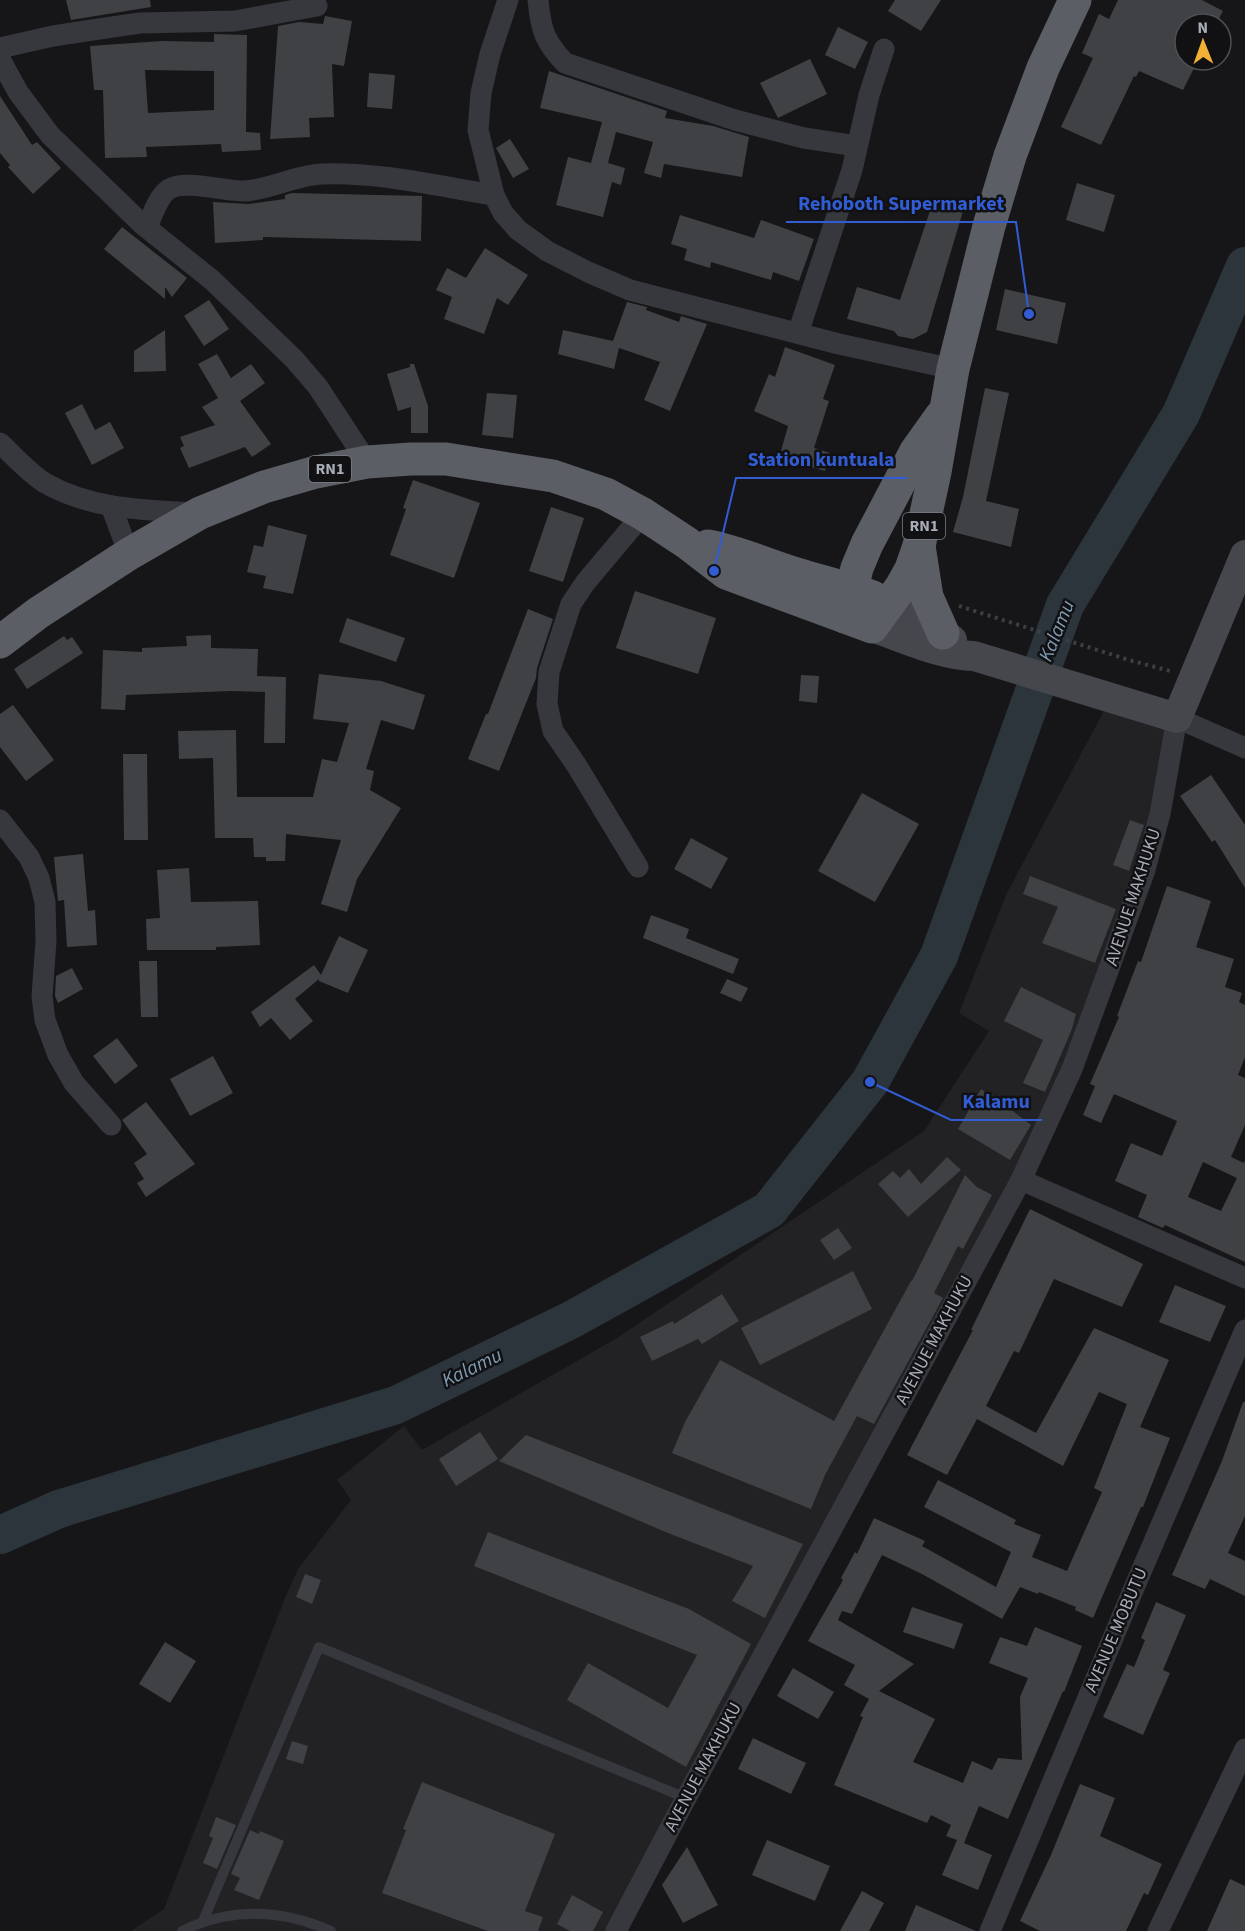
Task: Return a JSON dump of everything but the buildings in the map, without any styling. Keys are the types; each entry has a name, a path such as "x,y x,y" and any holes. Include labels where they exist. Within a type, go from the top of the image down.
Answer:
{"highway":[{"name":"RN1","path":"865,609 911,569 919,546 932,491 952,369 989,226 1010,156 1043,68 1075,0"},
{"name":"RN1","path":"865,609 857,568 867,544 916,451 944,413"},
{"name":"RN1","path":"0,642 38,613 129,554 200,513 264,487 316,472 367,462 446,459 553,476 606,494 643,514 687,543 726,573 865,609"},
{"name":"RN1","path":"687,543 728,550 797,574 865,609"},
{"path":"797,574 842,557 867,544"},
{"path":"919,546 922,577 927,597 943,633"}],"main road":[{"path":"865,609 952,653 982,659 1177,718 1245,555"},
{"path":"865,609 943,633 982,659"}],"street":[{"path":"508,0 490,54 481,93 477,130 494,195 503,213 518,230 547,251 588,273 630,290 952,369"},
{"path":"538,0 540,25 551,47 565,63 735,120 804,138 857,146"},
{"path":"0,48 53,36 130,24 235,21 317,6"},
{"path":"798,333 852,170 869,95 884,49"},
{"path":"0,59 18,92 50,135 147,228 212,280 294,359 318,387 367,462"},
{"path":"147,228 161,199 169,189 182,185 248,190 308,176 356,175 392,178 494,195"},
{"path":"0,443 43,482 70,496 111,507 200,513"},
{"path":"111,507 129,554"},
{"path":"638,867 577,766 553,731 548,704 549,672 571,604 585,583 643,514"},
{"path":"1177,718 1245,748"},
{"name":"AVENUE MAKHUKU","path":"616,1931 1021,1180 1072,1069 1144,873 1160,814 1177,718"},
{"path":"0,820 29,857 39,878 45,902 46,940 42,996 45,1020 58,1055 74,1083 111,1125"},
{"path":"1021,1180 1245,1278"},
{"name":"AVENUE MOBUTU","path":"990,1931 1245,1330"},
{"path":"1158,1931 1245,1749"}],"lane":[{"path":"203,1921 319,1647 686,1798"},
{"path":"182,1931 203,1921 246,1913 294,1919 331,1931"}],"path":[{"path":"927,597 1129,660 1194,677"}],"shaded area":[{"path":"1107,705 1180,727 1081,1038 1011,1190 615,1931 131,1931 164,1909 298,1569 351,1500 337,1480 404,1426 422,1450 617,1338 924,1131 989,1031 959,1013 1007,893"}],"waterway":[{"name":"Kalamu","path":"0,1535 59,1509 396,1405 571,1320 769,1210 870,1082 939,956 1065,605 1181,414 1245,266"}],"place":[{"name":"Rehoboth Supermarket","path":"1029,314"},
{"name":"Station kuntuala","path":"714,571"},
{"name":"Kalamu","path":"870,1082"}]}
